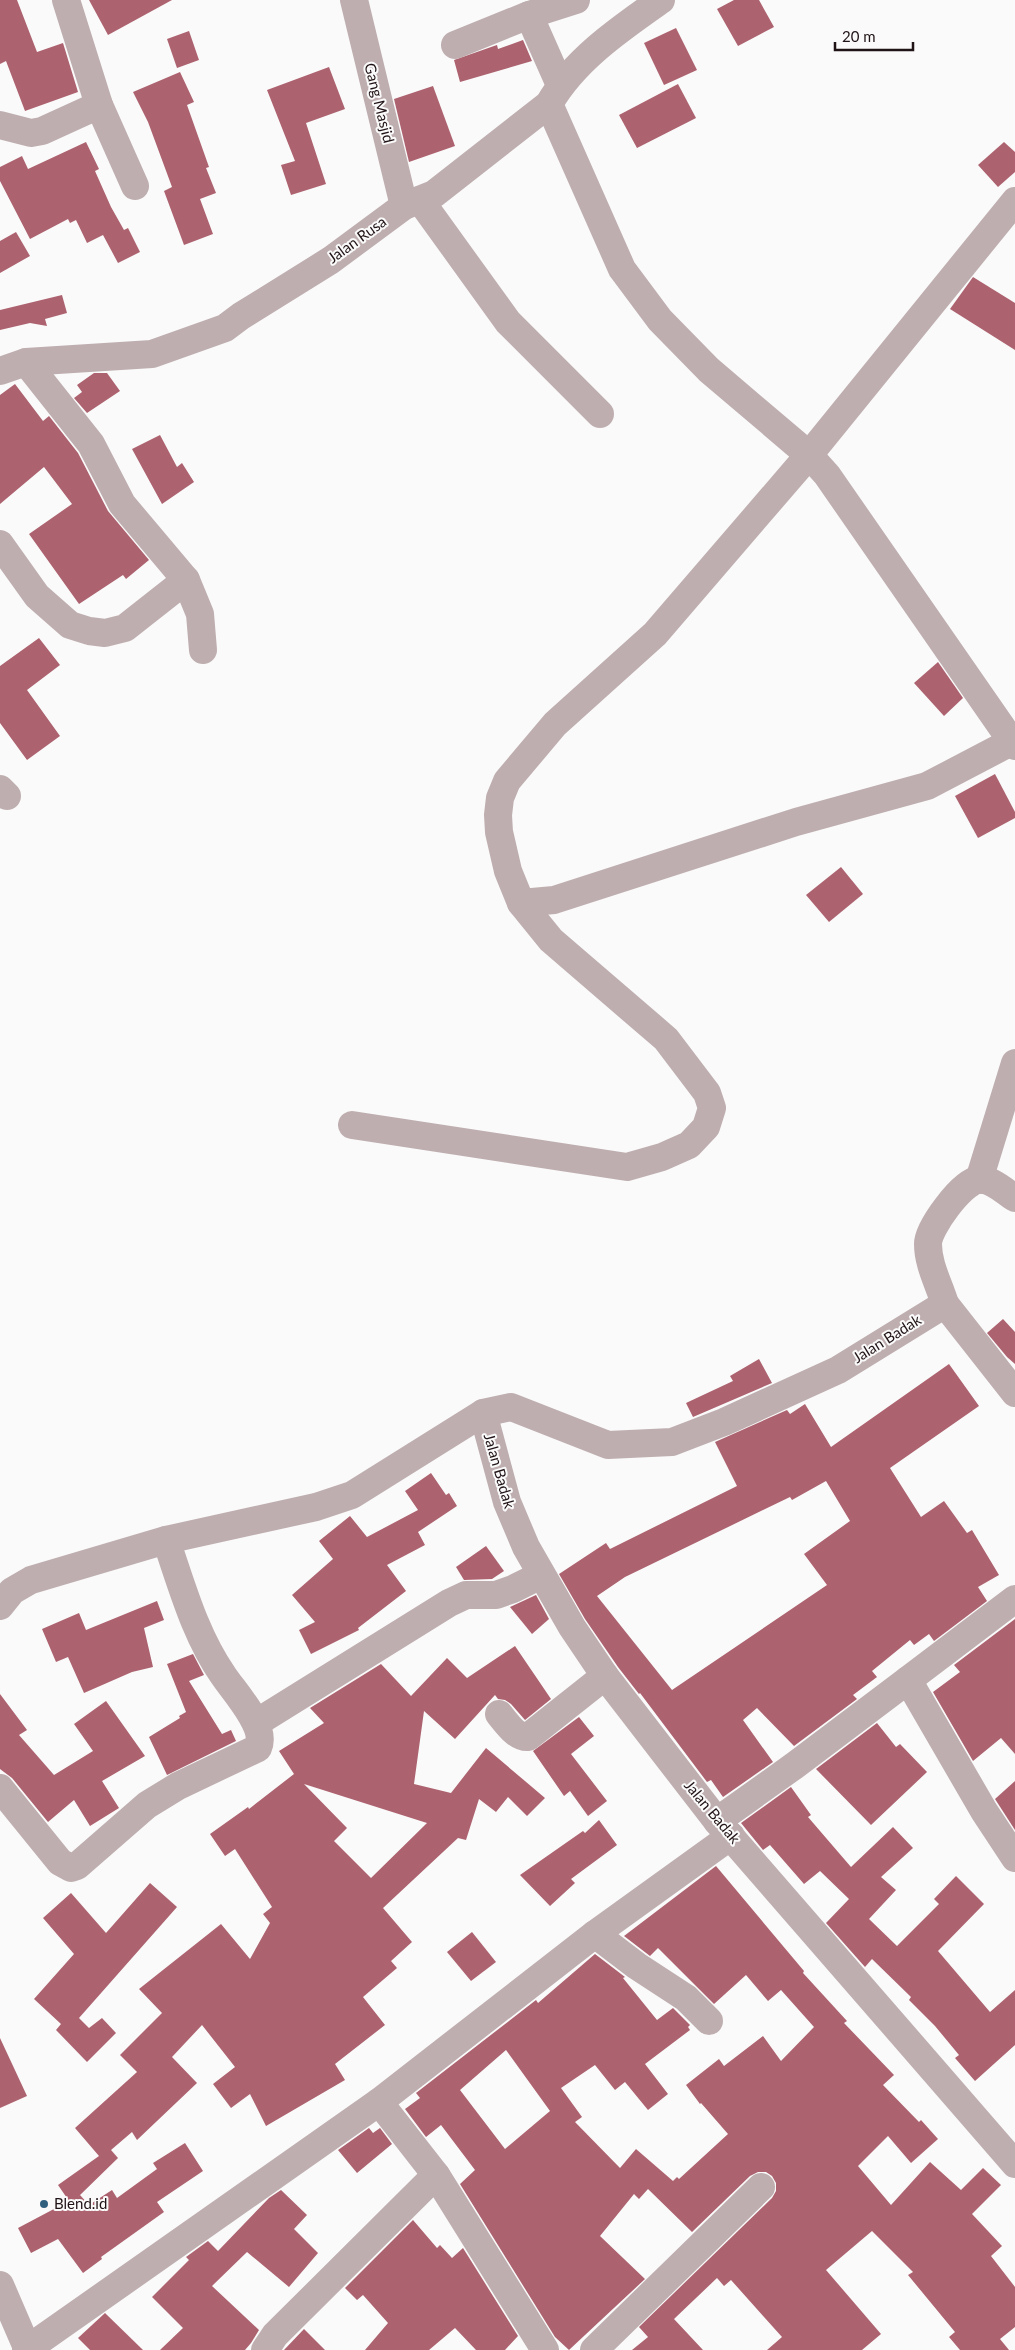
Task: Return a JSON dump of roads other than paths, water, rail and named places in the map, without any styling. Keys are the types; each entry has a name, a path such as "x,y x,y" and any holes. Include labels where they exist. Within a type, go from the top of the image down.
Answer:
{"street":[{"path":"66,0 99,105 135,186"},
{"name":"Gang Masjid","path":"354,0 412,203"},
{"path":"455,45 529,15 576,0"},
{"name":"Jalan Rusa","path":"0,371 26,362 152,354 200,339 225,328 331,260 412,203 434,194 555,94 594,52 661,0"},
{"path":"522,903 554,900 796,822 927,786 1014,743 828,475 809,455 710,370 660,320 622,269 555,94 529,15"},
{"path":"0,125 31,133 42,131 99,105"},
{"path":"352,1125 627,1167 662,1157 689,1144 706,1127 712,1108 707,1093 666,1039 551,940 522,903 508,871 499,832 500,798 507,782 555,724 655,634 809,455 1015,201"},
{"path":"412,203 508,322 600,414"},
{"path":"26,362 91,444 122,504 186,580 200,614 203,650"},
{"path":"0,544 37,596 70,625 89,631 105,633 125,628 186,580"},
{"path":"984,1180 1015,1063"},
{"path":"1015,1198 984,1180 967,1183 934,1224 929,1234 930,1258 945,1304 1015,1393"},
{"name":"Jalan Badak","path":"945,1304 838,1370 724,1422 672,1442 608,1445 511,1408 483,1413 507,1502 526,1548 605,1676 724,1828 1015,2164"},
{"path":"0,1606 12,1591 31,1580 166,1540 316,1507 352,1495 483,1413"},
{"path":"0,1788 60,1862 71,1868 77,1866 147,1805 163,1795 258,1748 261,1738 256,1723 221,1672 196,1625 166,1540"},
{"path":"256,1723 449,1603 466,1595 496,1595 541,1575"},
{"path":"0,2285 27,2350 379,2102 595,1934 724,1828 794,1766 1015,1598"},
{"path":"499,1714 517,1734 528,1737 605,1676"},
{"path":"908,1680 984,1811 1015,1858"},
{"path":"595,1934 637,1966 686,1998 709,2021"},
{"path":"379,2102 436,2175 545,2350"},
{"path":"265,2350 275,2335 436,2175"},
{"path":"594,2350 761,2187"}],"place":[{"name":"Blend.id","path":"44,2204"}]}
